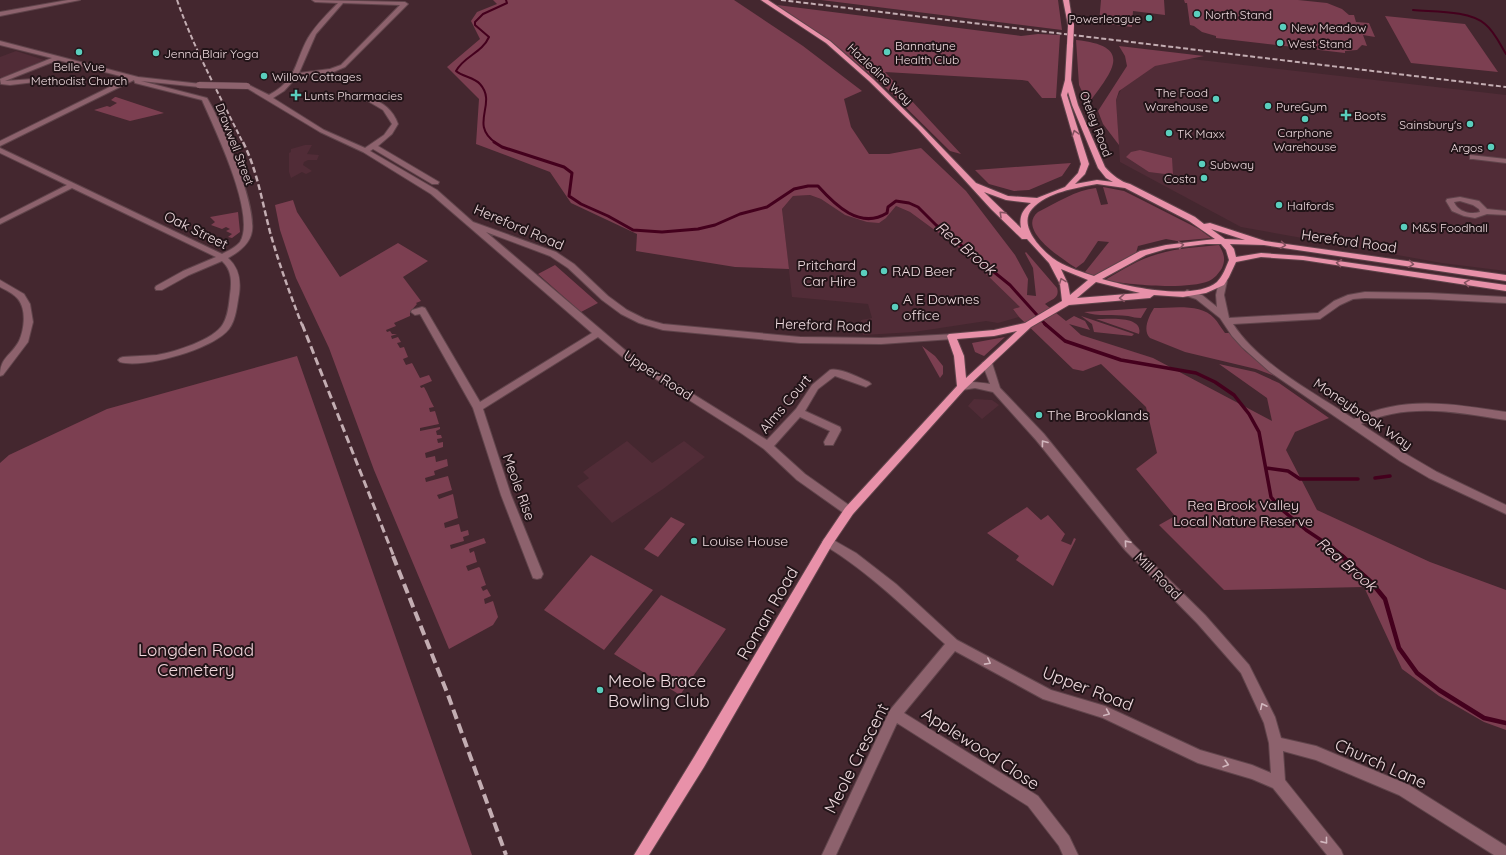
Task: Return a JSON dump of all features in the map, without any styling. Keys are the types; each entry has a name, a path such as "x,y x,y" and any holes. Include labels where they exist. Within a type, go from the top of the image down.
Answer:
{"main road":[{"name":"Hazledine Way","path":"764,0 828,42 871,80 920,128 994,206 1053,262"},
{"name":"Oteley Road","path":"1066,0 1071,25 1068,80 1064,95 1085,164 1081,174 1068,187"},
{"name":"Oteley Road","path":"1068,80 1075,105 1102,168 1109,176 1192,220"},
{"name":"Hazledine Way","path":"969,180 979,187 1001,197 1024,201 1039,200"},
{"path":"1030,241 1023,230 1022,221 1024,212 1039,200 1068,187 1097,182 1127,186"},
{"path":"1053,262 1074,274 1107,284 1160,294 1187,293 1212,289 1223,281 1233,260 1230,249 1223,241 1192,220"},
{"name":"Hereford Road","path":"1192,220 1264,243 1506,278"},
{"path":"1053,262 1064,284 1067,302 1094,280 1143,253 1166,247 1223,241 1264,243"},
{"name":"Hereford Road","path":"1233,260 1261,255 1303,258 1506,288"},
{"name":"Hereford Road","path":"952,336 994,332 1028,325 1067,302 1129,298 1160,294"},
{"name":"Roman Road","path":"641,855 699,762 828,542 849,511 962,387 1028,325"},
{"path":"952,336 959,356 962,387"}],"street":[{"path":"0,14 77,0"},
{"path":"294,76 331,71 343,66 405,4 316,0"},
{"path":"268,98 278,93 294,76 314,34 343,1"},
{"path":"0,43 136,78"},
{"path":"0,82 58,58"},
{"path":"0,144 136,78"},
{"name":"Hereford Road","path":"136,78 199,85 247,86 322,131 365,151 416,180 434,192 460,216 475,227 498,233 553,254 571,266 606,298 624,312 642,321 663,327 693,331 800,340 881,341 952,336"},
{"name":"Drawwell Street","path":"136,78 137,82 205,99 233,162 247,216 248,234 243,243 222,257"},
{"path":"0,82 11,84 22,81 33,81"},
{"path":"365,151 392,131 395,124 388,111 381,105 369,100"},
{"path":"373,146 434,182"},
{"name":"Oak Street","path":"0,150 222,257 229,262 236,280 234,300 226,327 211,339 182,351 157,358 123,360"},
{"path":"1473,157 1506,161"},
{"path":"0,222 72,185"},
{"path":"1485,210 1506,213"},
{"name":"Upper Road","path":"475,227 629,358 739,426 768,446 801,477 849,511"},
{"path":"159,288 222,257"},
{"name":"Moneybrook Way","path":"1223,281 1220,295 1225,319"},
{"path":"0,283 21,296 26,304 29,322 23,342 0,373"},
{"name":"Moneybrook Way","path":"1187,293 1199,297 1225,319 1235,334 1258,358 1273,370 1433,476 1506,510"},
{"path":"1225,319 1320,316 1337,303 1351,297 1365,295 1474,295 1506,300"},
{"name":"Meole Rise","path":"418,309 478,408 506,495 537,574"},
{"path":"478,408 598,333"},
{"path":"128,368 135,359"},
{"name":"Mill Road","path":"987,363 996,389 1040,436 1129,547 1201,619 1245,669 1270,722 1276,743 1278,782"},
{"name":"Alms Court","path":"768,446 799,412 814,387 833,372 866,384"},
{"path":"962,387 975,385 996,389"},
{"path":"1353,424 1385,410 1418,406 1435,406 1506,416"},
{"path":"799,412 836,430 829,442"},
{"name":"Upper Road","path":"828,542 852,556 892,588 953,644 1048,694 1105,712 1198,756 1252,772 1278,782"},
{"name":"Meole Crescent","path":"829,855 895,714 953,644"},
{"name":"Applewood Close","path":"895,714 1033,801 1064,841 1071,855"},
{"name":"Church Lane","path":"1276,743 1316,753 1404,790 1506,854"},
{"path":"1278,782 1336,855"}],"shaded area":[{"path":"16,51 44,60 2,78 0,77 0,57"},
{"path":"1139,53 1506,95 1506,271 1442,263 1241,227 1120,162 1116,100"},
{"path":"305,145 312,145 307,154 319,155 317,160 308,160 304,162 303,165 312,171 306,174 302,172 291,178 289,172 289,153 291,152 291,149"},
{"path":"810,195 821,199 845,215 886,218 896,206 910,212 959,248 1021,307 1013,309 1019,317 998,323 986,321 914,332 863,335 861,320 872,318 868,304 792,297 782,209 793,196"},
{"path":"974,399 992,400 999,405 982,419 968,406"},
{"path":"627,441 652,463 684,441 705,457 663,489 612,523 577,486 589,478 583,472"}],"green space":[{"name":"Rea Brook Valley Local Nature Reserve","path":"493,0 734,0 803,46 862,91 844,99 851,127 869,154 889,154 921,148 966,191 1015,255 1028,279 1027,295 1036,296 1033,268 1025,253 1026,252 1057,288 1058,291 1056,296 1045,304 1066,321 1074,316 1085,321 1090,330 1069,324 1081,335 1153,358 1272,421 1267,398 1219,364 1255,372 1279,383 1329,418 1295,432 1286,450 1317,510 1430,562 1506,590 1506,730 1484,722 1439,696 1402,669 1364,587 1224,590 1159,525 1175,516 1136,469 1157,453 1146,407 1101,364 1083,371 1073,369 1019,317 1013,309 1020,307 959,248 910,212 896,206 886,218 879,223 867,222 845,215 821,199 810,195 793,196 782,209 789,269 735,267 636,251 637,234 571,203 550,172 476,144 479,99 447,67 480,39 471,21 477,12 497,4"},
{"path":"821,0 1058,0 1062,30"},
{"path":"1101,0 1164,0 1165,15 1133,11 1132,27 1099,23"},
{"name":"New Meadow","path":"1184,0 1298,0 1327,3 1342,9 1349,15 1354,15 1356,22 1369,23 1375,37 1363,35 1367,46 1362,45 1357,50 1345,51 1345,53 1216,38 1216,36 1202,32 1190,25 1187,3 1185,3"},
{"path":"777,5 1021,36 1038,34 1060,35 1056,98 1042,98 1028,81 1022,80 885,72 961,154 950,151 885,87 832,42"},
{"path":"1385,16 1465,24 1498,72 1411,63"},
{"path":"1076,40 1095,43 1106,48 1112,55 1113,63 1110,72 1088,104 1079,85"},
{"path":"1119,46 1204,56 1155,66 1119,91 1116,100 1119,145 1103,124 1098,111 1127,66 1125,56"},
{"path":"115,97 164,113 130,121 94,110 107,106 110,107 117,103 111,100"},
{"path":"1140,150 1172,158 1173,175 1149,172 1126,157 1131,152"},
{"path":"1071,163 1062,176 1029,190 1014,191 989,184 975,170"},
{"path":"1103,187 1124,191 1199,229 1211,238 1177,241 1166,239 1138,246 1136,253 1097,277 1085,272 1109,242 1098,241 1084,262 1076,268 1052,251 1044,243 1037,235 1033,227 1033,219 1038,212 1066,197 1089,189 1096,188 1101,205 1108,204"},
{"path":"293,200 297,212 340,277 398,243 428,261 403,277 421,301 416,303 417,304 410,312 410,316 394,323 396,326 386,330 387,332 390,331 392,334 397,334 391,336 392,339 398,337 401,342 397,343 400,348 404,347 408,357 403,359 406,365 412,363 420,378 429,375 432,381 420,386 421,388 424,387 427,392 434,407 429,408 430,412 435,411 439,424 420,428 420,431 440,427 440,429 436,431 437,435 441,435 442,438 437,439 438,443 443,442 443,447 425,453 426,458 435,456 436,462 447,459 448,466 434,471 435,475 425,478 426,482 448,476 452,490 437,495 439,499 453,494 458,518 444,523 445,528 459,524 461,532 468,530 469,535 463,537 464,541 450,545 451,549 484,538 486,543 469,549 470,553 474,551 477,562 466,566 468,571 479,567 480,568 486,585 481,587 483,591 487,589 491,596 484,599 485,604 493,601 498,617 493,625 449,649 374,470 329,348 296,278 280,230 275,205"},
{"path":"238,212 240,232 232,238 228,237 232,234 226,231 230,229 226,227 222,229 211,225 215,222 210,217"},
{"path":"1219,245 1224,256 1224,262 1218,274 1209,281 1199,284 1158,286 1128,284 1105,280 1131,265 1151,256 1181,249"},
{"path":"555,265 598,303 581,312 538,274"},
{"path":"1186,307 1202,310 1208,313 1225,333 1229,333 1245,351 1275,376 1256,369 1185,352 1150,338 1146,327 1148,319 1154,308"},
{"path":"1147,308 1141,318 1122,315 1089,314 1084,312"},
{"path":"1081,316 1134,334 1132,336 1094,332 1092,324"},
{"path":"1096,319 1124,319 1130,321 1136,324 1139,328 1139,334"},
{"path":"1005,337 984,356 975,352 972,343"},
{"path":"922,346 935,356 943,366 943,374 940,378"},
{"name":"Longden Road Cemetery","path":"297,356 472,855 0,855 0,463 9,455 107,409"},
{"path":"1027,507 1041,520 1048,515 1065,534 1061,541 1071,545 1074,538 1076,539 1053,586 1016,560 1019,556 987,533"},
{"path":"671,517 685,524 658,557 644,549"},
{"path":"591,555 653,590 604,650 544,610"},
{"path":"661,595 726,629 680,695 614,654"}],"waterway":[{"name":"Rea Brook","path":"496,143 488,136 484,129 483,121 486,106 485,91 478,82 456,71 459,66 482,47 489,37 475,25 475,22 483,14 507,3 506,0"},
{"path":"1413,10 1460,14 1478,19 1491,30 1506,54"},
{"name":"Rea Brook","path":"494,142 502,147 564,167 572,173 569,196 581,204 608,216 633,230 662,232 698,229 715,225 740,214 767,207 794,189 808,186 818,186 840,207 849,213 867,219 877,218 887,213 888,207 896,201 909,203 918,207 936,225 1010,285 1045,324"},
{"name":"Rea Brook","path":"1045,324 1065,341 1121,360 1196,373 1215,382 1234,395 1249,414 1259,432 1271,497 1281,509 1306,530 1344,557"},
{"path":"1266,468 1288,471 1300,479 1358,479"},
{"path":"1375,478 1390,476"},
{"name":"Rea Brook","path":"1342,556 1371,582 1385,599 1399,648 1417,673 1439,690 1484,718 1506,723"}],"railway":[{"path":"177,0 199,54 243,143"},
{"path":"781,0 1506,87"},
{"path":"243,142 256,175 277,256 302,325"},
{"path":"302,324 394,557"},
{"path":"393,556 448,695 506,855"}],"place":[{"name":"North Stand","path":"1197,14"},
{"name":"Powerleague","path":"1149,18"},
{"name":"New Meadow","path":"1283,27"},
{"name":"West Stand","path":"1280,43"},
{"name":"Belle Vue Methodist Church","path":"79,52"},
{"name":"Bannatyne Health Club","path":"887,52"},
{"name":"Jenna Blair Yoga","path":"156,53"},
{"name":"Willow Cottages","path":"264,76"},
{"name":"Lunts Pharmacies","path":"296,95"},
{"name":"The Food Warehouse","path":"1216,99"},
{"name":"PureGym","path":"1268,106"},
{"name":"Boots","path":"1346,115"},
{"name":"Carphone Warehouse","path":"1305,119"},
{"name":"Sainsbury's","path":"1470,124"},
{"name":"TK Maxx","path":"1169,133"},
{"name":"Argos","path":"1491,147"},
{"name":"Subway","path":"1202,164"},
{"name":"Costa","path":"1204,178"},
{"name":"Halfords","path":"1279,205"},
{"name":"M&S Foodhall","path":"1404,227"},
{"name":"RAD Beer","path":"884,271"},
{"name":"Pritchard Car Hire","path":"864,273"},
{"name":"A E Downes office","path":"895,307"},
{"name":"The Brooklands","path":"1039,415"},
{"name":"Louise House","path":"694,541"},
{"name":"Meole Brace Bowling Club","path":"600,690"}]}
